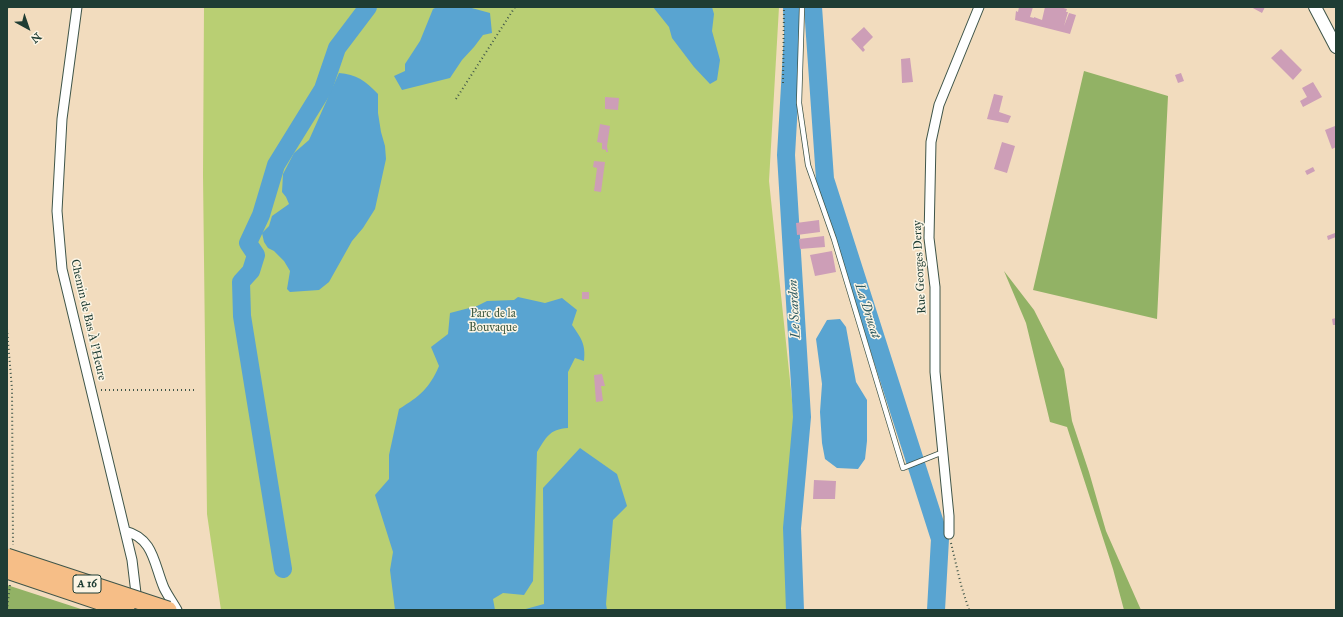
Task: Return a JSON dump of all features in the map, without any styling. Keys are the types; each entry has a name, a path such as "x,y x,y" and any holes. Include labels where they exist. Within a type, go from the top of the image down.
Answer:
{"highway":[{"name":"A 16","path":"10,552 168,610"},
{"name":"A 16","path":"9,578 126,610"}],"street":[{"name":"Chemin de Bas À l'Heure","path":"78,7 62,119 57,211 62,269 132,560 138,610"},
{"name":"Rue Georges Deray","path":"949,534 949,516 935,372 935,287 928,238 931,142 939,105 979,7"},
{"path":"1316,7 1336,48"},
{"path":"125,531 134,533 142,540 152,553 164,588 177,610"}],"lane":[{"path":"802,7 799,103 808,165 834,239 903,468 943,452"}],"path":[{"path":"456,99 515,7"},
{"path":"784,7 784,83"},
{"path":"7,330 12,389 10,552"},
{"path":"91,390 196,390"},
{"path":"949,534 961,585 969,610"},
{"path":"7,610 10,600 9,578"}],"green space":[{"name":"Parc de la Bouvaque","path":"204,7 779,7 769,181 793,409 794,610 221,610 207,514 203,175"},
{"path":"1084,71 1168,96 1157,319 1033,290"},
{"path":"1004,271 1034,310 1064,369 1072,421 1106,531 1141,610 1124,610 1113,569 1067,427 1050,422 1026,323"},
{"path":"7,585 84,610 7,610"}],"water":[{"path":"437,7 468,7 490,13 492,33 483,35 462,60 450,78 402,90 394,76 405,71 405,64 420,41 433,9"},
{"path":"653,7 712,7 714,14 712,31 720,60 717,80 710,84 694,67 672,38 669,27"},
{"path":"339,73 351,75 360,79 378,94 378,113 385,146 386,159 375,209 363,228 352,241 329,282 319,290 290,292 287,289 290,271 284,261 274,251 268,248 264,242 262,233 269,226 272,216 289,204 282,192 283,174 294,153 309,140"},
{"path":"518,297 545,303 562,298 577,310 572,325 580,338 584,350 584,361 575,358 568,372 568,428 552,432 537,452 533,581 524,595 503,593 493,599 495,610 395,610 390,570 393,552 375,495 389,479 389,455 399,409 423,391 435,374 439,366 431,347 448,334 450,313 477,306 487,301 514,300"},
{"path":"840,319 846,327 856,382 867,400 867,441 865,459 858,469 837,468 825,459 822,443 820,412 822,384 816,339 827,320"},
{"path":"580,448 617,474 627,506 613,520 606,604 607,610 522,610 544,604 543,488"}],"building":[{"path":"1019,7 1033,7 1030,17 1042,20 1045,7 1060,7 1067,9 1066,12 1068,12 1064,26 1069,13 1076,15 1070,34 1015,20 1016,11 1018,12"},
{"path":"1251,7 1265,7 1262,13"},
{"path":"864,27 873,37 863,47 865,50 863,52 851,39"},
{"path":"1281,49 1302,70 1293,80 1271,58"},
{"path":"910,58 913,82 902,83 901,59"},
{"path":"1181,73 1184,81 1178,83 1175,75"},
{"path":"1313,82 1322,97 1303,107 1300,101 1307,97 1302,88"},
{"path":"994,94 1003,96 999,112 1011,116 1008,123 987,119"},
{"path":"605,97 619,98 618,110 605,109"},
{"path":"600,124 610,126 607,146 608,152 602,149 602,143 597,142"},
{"path":"1335,126 1336,147 1332,149 1325,130"},
{"path":"1002,142 1015,146 1007,173 994,169"},
{"path":"594,161 605,162 601,192 594,191 597,168 593,167"},
{"path":"1313,167 1315,171 1307,175 1305,171"},
{"path":"819,220 820,232 797,235 796,223"},
{"path":"1335,233 1336,237 1328,240 1327,236"},
{"path":"824,236 825,247 800,249 799,239"},
{"path":"832,251 836,272 815,276 810,255"},
{"path":"582,292 589,292 589,299 582,299"},
{"path":"1336,318 1336,325 1333,325 1332,319"},
{"path":"602,374 605,386 601,386 603,401 596,402 594,375"},
{"path":"814,480 836,481 835,499 813,499"}],"waterway":[{"path":"283,569 242,316 241,282 251,271 256,255 248,243 261,215 276,165 323,89 337,48 368,7"},
{"name":"Le Scardon","path":"792,7 793,34 786,155 802,417 792,528 795,610"},
{"name":"La Drucat","path":"813,7 825,179 940,539 936,610"}]}
